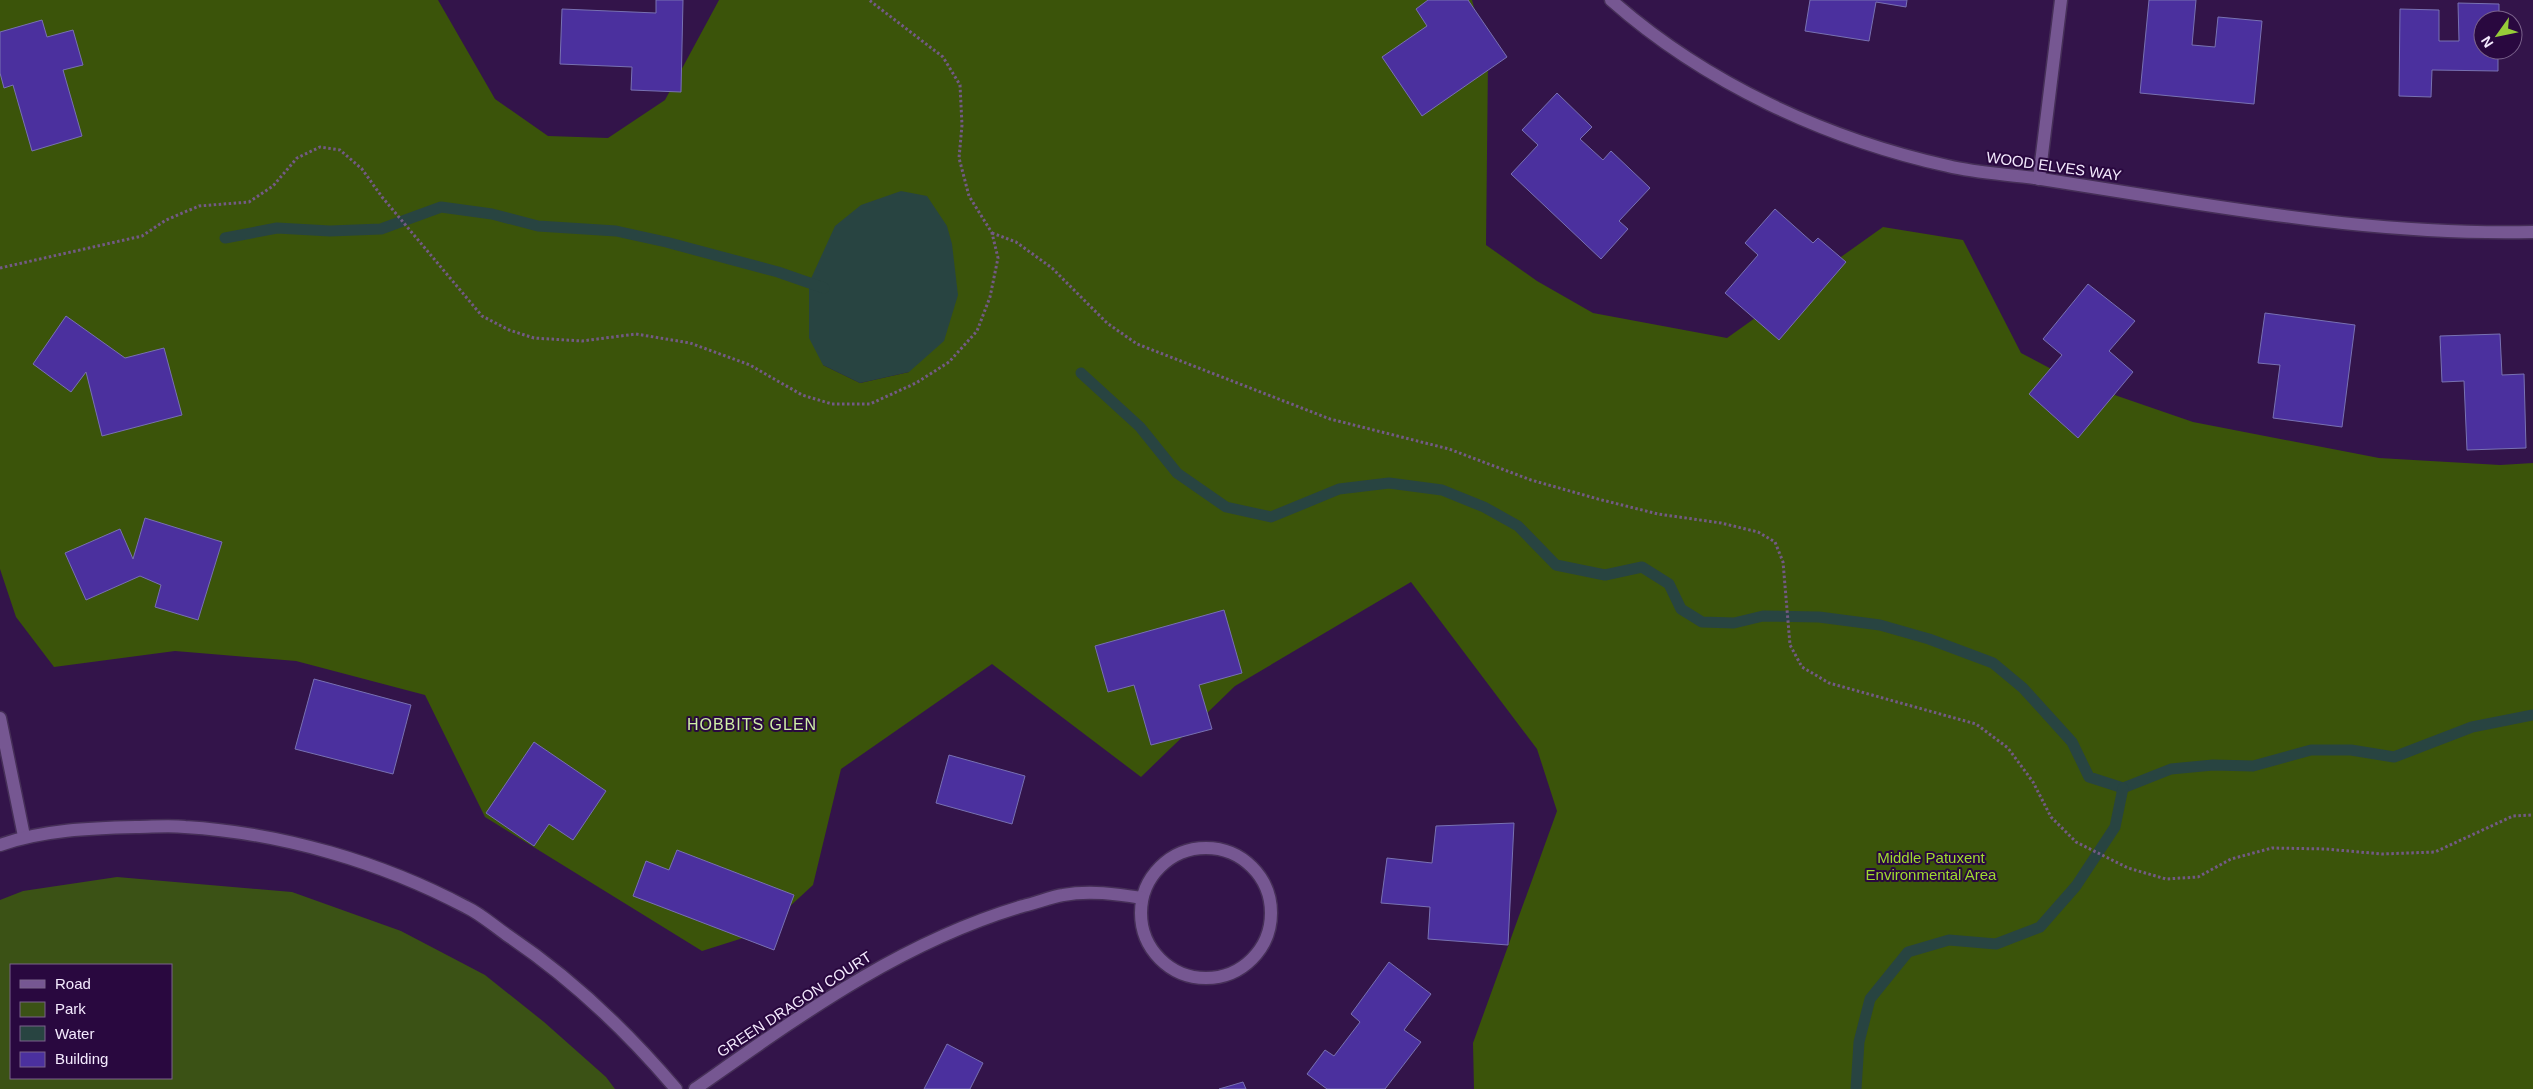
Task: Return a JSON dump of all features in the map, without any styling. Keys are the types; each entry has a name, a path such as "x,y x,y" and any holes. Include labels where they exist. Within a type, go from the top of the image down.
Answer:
{"street":[{"name":"WOOD ELVES WAY","path":"1611,0 1634,20 1699,68 1782,111 1870,143 1949,167 2039,179 2278,217 2408,229 2533,232"},
{"path":"2039,179 2061,0"},
{"path":"0,718 24,836"},
{"path":"0,845 24,836 106,828 185,826 258,836 331,852 394,875 467,907 538,956 597,1006 640,1046 676,1089"},
{"path":"1202,847 1227,851 1252,865 1265,883 1272,910 1270,930 1256,956 1233,974 1210,979 1184,975 1165,964 1151,948 1142,924 1142,898 1151,878 1163,864 1180,853 1202,847"},
{"name":"GREEN DRAGON COURT","path":"694,1089 808,1010 877,968 941,935 1005,912 1064,895 1111,893 1142,898"}],"path":[{"path":"0,268 142,236 166,220 199,206 249,202 273,186 296,158 320,147 340,150 362,169 382,196 482,316 509,330 534,338 582,341 636,334 690,343 750,365 802,395 832,404 870,404 916,383 949,362 978,330 990,297 998,258 992,233 969,196 959,158 962,125 960,85 943,57 869,0"},
{"path":"992,233 1016,242 1052,268 1107,323 1137,344 1330,419 1449,450 1531,480 1658,514 1721,523 1758,532 1775,542 1783,562 1790,645 1802,668 1828,684 1976,724 2008,748 2033,782 2051,817 2076,842 2128,868 2166,879 2198,877 2231,859 2272,848 2326,849 2382,854 2435,852 2513,816 2533,815"}],"green space":[{"name":"Middle Patuxent Environmental Area","path":"0,0 438,0 495,99 548,136 608,138 665,100 719,0 1472,0 1488,61 1486,245 1537,281 1593,313 1727,338 1883,227 1963,240 2021,353 2074,381 2193,422 2379,458 2500,465 2533,463 2533,1089 1474,1089 1473,1043 1557,811 1537,749 1411,582 1235,686 1141,777 992,664 841,769 813,885 762,932 702,951 485,817 425,695 296,661 175,651 54,667 16,617 0,569","holes":["823,365 909,372 860,383"]},
{"path":"117,877 292,892 401,931 485,975 544,1022 606,1077 615,1089 0,1089 0,900 23,891"}],"water":[{"path":"901,191 927,196 947,226 952,244 958,295 944,341 909,372 860,383 823,365 809,338 809,283 835,226 861,205"}],"building":[{"path":"656,0 683,0 681,92 631,90 632,67 560,64 562,9 656,13"},
{"path":"1428,0 1468,0 1507,57 1422,116 1382,57 1427,26 1416,9"},
{"path":"1810,0 1907,0 1906,7 1876,2 1869,41 1805,31"},
{"path":"2149,0 2196,0 2192,45 2215,47 2218,17 2262,21 2254,104 2140,93"},
{"path":"2458,3 2499,4 2499,10 2473,10 2473,60 2498,60 2498,71 2432,70 2431,97 2399,96 2400,9 2439,10 2439,41 2459,41"},
{"path":"42,20 47,37 73,30 83,65 63,70 82,136 32,151 13,85 4,88 0,73 0,32"},
{"path":"1557,93 1592,127 1580,139 1603,160 1611,151 1650,188 1619,221 1628,229 1601,259 1511,174 1538,145 1522,130"},
{"path":"1775,209 1813,243 1818,238 1846,262 1779,340 1725,293 1758,255 1745,243"},
{"path":"2088,284 2135,321 2109,351 2133,372 2078,438 2029,394 2062,355 2043,339"},
{"path":"2265,313 2355,325 2342,427 2273,418 2280,365 2258,363"},
{"path":"66,316 125,358 164,348 182,415 102,436 86,372 71,392 33,364"},
{"path":"2500,334 2502,375 2524,374 2526,448 2467,450 2464,381 2442,382 2440,336"},
{"path":"145,518 222,542 198,620 155,607 161,585 140,576 86,600 65,553 120,529 133,559"},
{"path":"1224,610 1242,673 1199,685 1212,729 1151,745 1134,685 1108,692 1095,646"},
{"path":"314,679 411,705 393,774 295,749"},
{"path":"534,742 606,791 573,840 549,824 534,846 486,813"},
{"path":"949,755 1025,776 1012,824 936,803"},
{"path":"1514,823 1508,945 1428,939 1430,907 1381,903 1387,858 1432,863 1436,826"},
{"path":"677,850 794,895 774,950 633,896 646,861 669,870"},
{"path":"1389,962 1431,994 1404,1030 1421,1042 1385,1089 1327,1089 1307,1074 1325,1050 1334,1056 1360,1022 1351,1014"},
{"path":"947,1044 983,1063 970,1089 924,1089"},
{"path":"1243,1082 1246,1089 1219,1089"}],"waterway":[{"path":"225,238 277,228 330,231 381,229 441,207 492,214 538,226 616,231 666,242 778,272 824,288"},
{"path":"1081,373 1140,427 1177,473 1226,507 1271,517 1339,489 1389,483 1442,490 1484,507 1518,526 1556,565 1605,575 1642,567 1669,584 1681,609 1702,622 1734,623 1763,616 1819,617 1880,625 1929,639 1993,663 2023,688 2072,742 2089,777 2123,788 2171,769 2213,765 2253,766 2311,750 2351,750 2394,757 2472,727 2533,715"},
{"path":"1856,1089 1859,1042 1870,999 1908,952 1949,940 1996,944 2040,927 2076,886 2115,827 2123,788"}],"district":[{"name":"HOBBITS GLEN","path":"752,724"}]}
